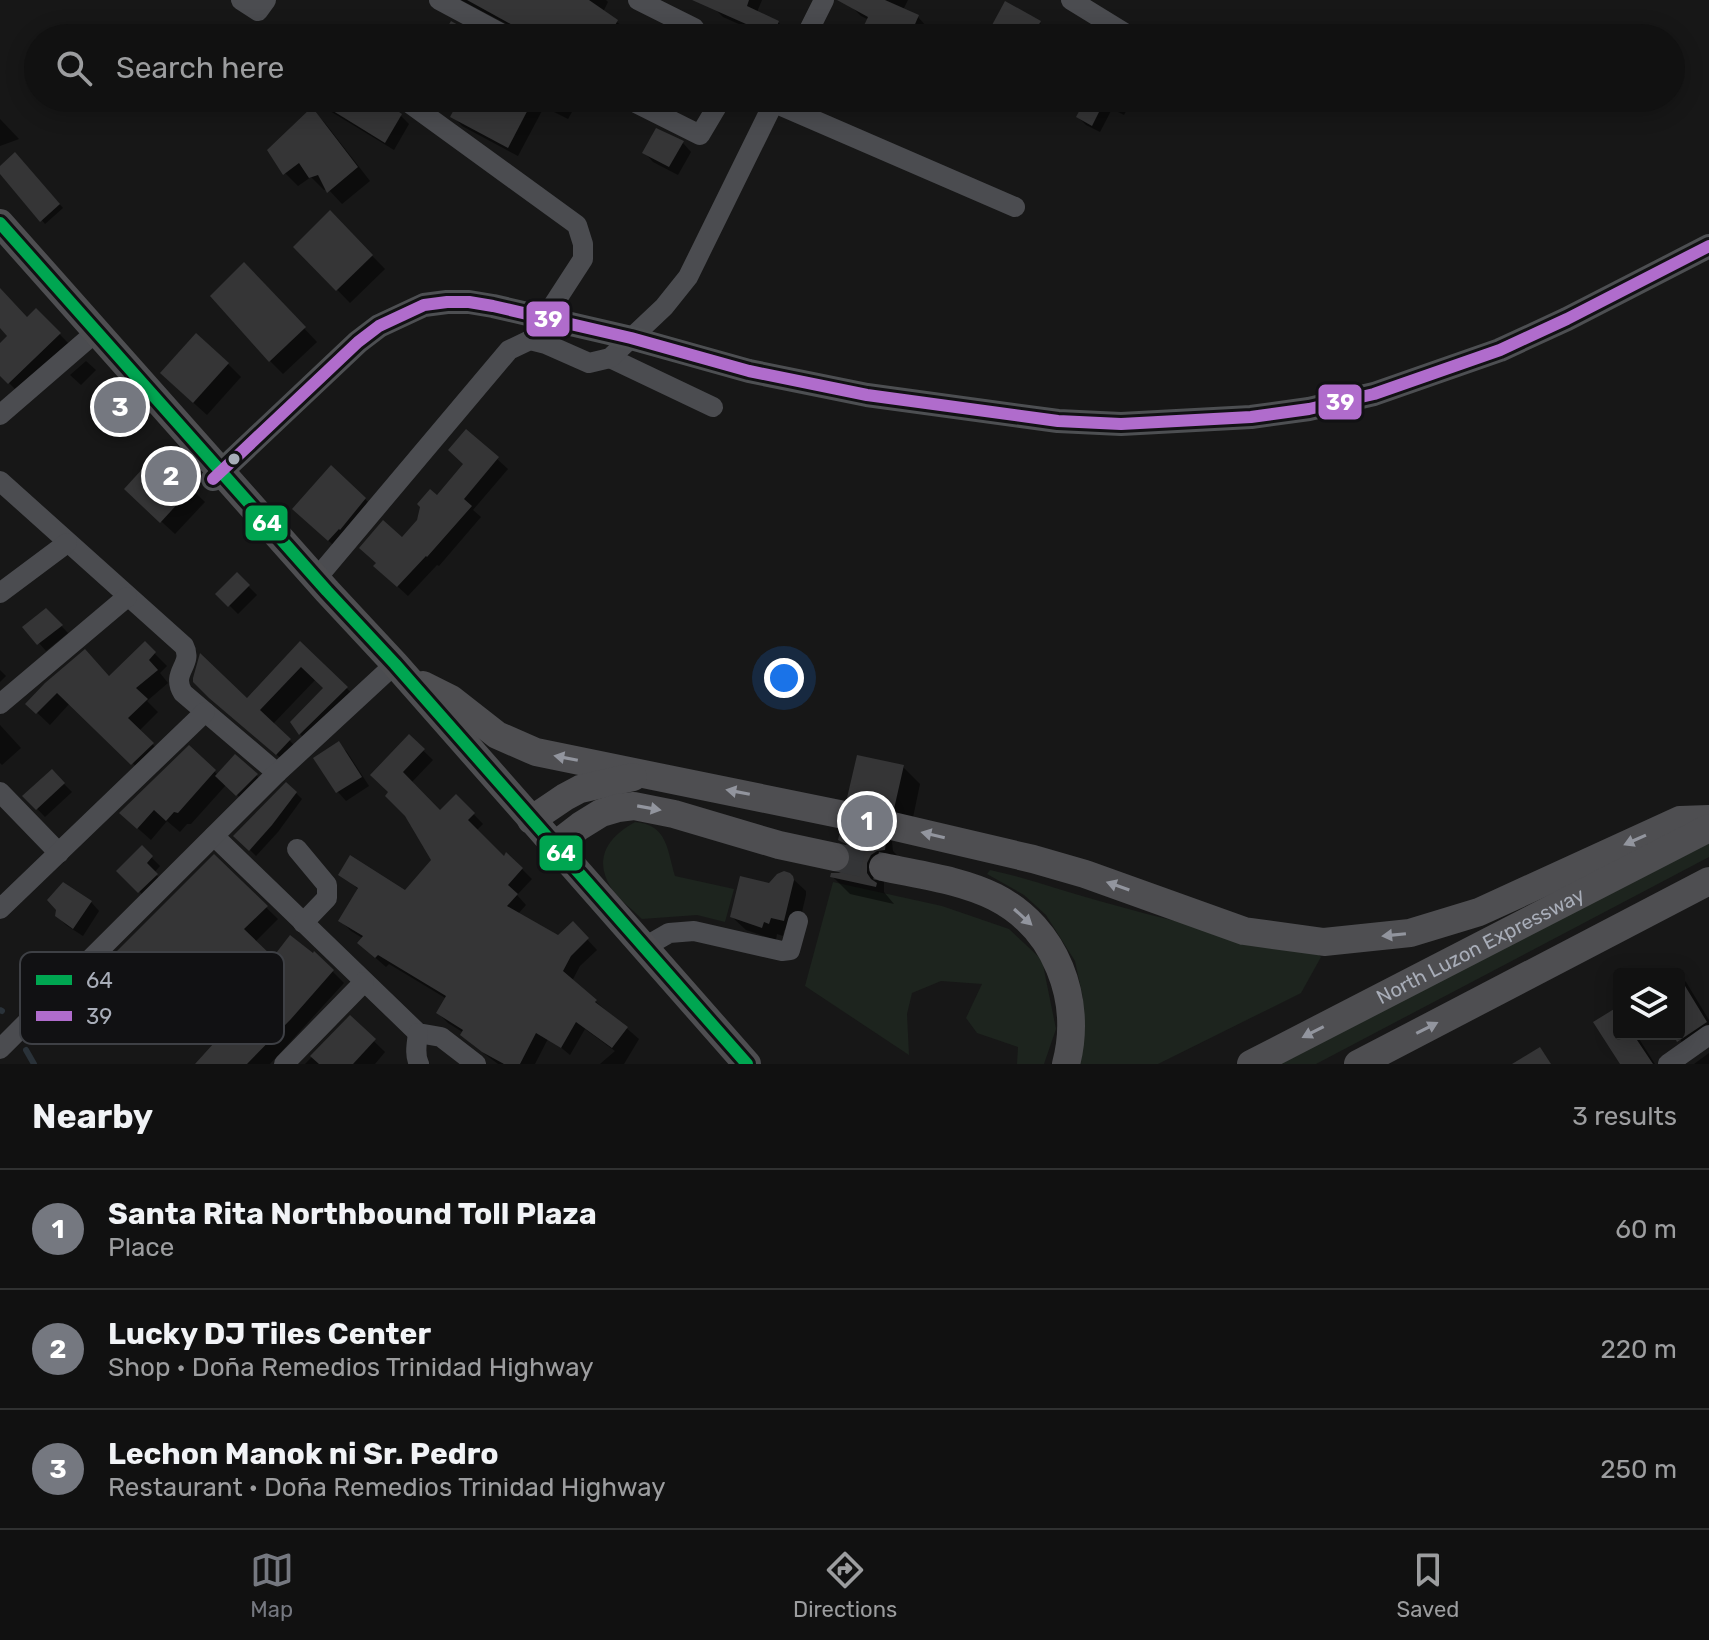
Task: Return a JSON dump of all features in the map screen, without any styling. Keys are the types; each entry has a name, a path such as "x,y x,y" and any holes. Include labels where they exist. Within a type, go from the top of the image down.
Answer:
{"highway":[{"path":"0,223 747,1064"},
{"path":"400,670 451,699 497,735 536,752 844,815"},
{"path":"531,820 580,789 642,775"},
{"path":"554,846 601,813 634,806 835,857"},
{"path":"892,826 1085,874 1244,931 1324,942 1410,933 1479,912 1680,820 1709,819"},
{"name":"North Luzon Expressway","path":"1251,1064 1709,828"},
{"path":"883,867 975,888 1007,904 1029,922 1055,956 1066,985 1072,1018 1066,1064"},
{"path":"1358,1064 1709,881"}],"main road":[{"path":"213,479 358,342 379,326 424,305 447,302 493,306 631,338 749,371 867,395 1058,421 1121,424 1251,417 1309,409 1374,394 1500,350 1709,246"}],"street":[{"path":"241,0 258,11 266,0"},
{"path":"439,0 484,24"},
{"path":"638,0 686,24"},
{"path":"812,24 824,0"},
{"path":"1071,0 1110,24"},
{"path":"316,579 509,350 530,340 583,259 583,244 577,225 421,112"},
{"path":"654,112 700,135 714,112"},
{"path":"530,340 589,363 610,358 664,307 688,277 765,112"},
{"path":"798,112 1015,207"},
{"path":"0,415 96,332"},
{"path":"610,358 713,407"},
{"path":"0,481 184,646 186,660 178,678 183,693 277,773"},
{"path":"0,593 67,543"},
{"path":"0,704 127,597"},
{"path":"97,952 277,773 400,670"},
{"path":"0,909 205,712"},
{"path":"0,792 59,853"},
{"path":"214,836 418,1033 441,1037 476,1064"},
{"path":"297,849 327,885 327,898 303,923"},
{"path":"643,948 669,933 694,931 782,951 790,950 798,921"},
{"path":"284,1064 364,982"},
{"path":"0,1049 20,1029"},
{"path":"418,1033 416,1059 419,1064"},
{"path":"1668,1064 1709,1035"}],"shaded area":[{"path":"635,822 646,824 660,834 668,848 675,876 734,889 725,922 697,915 642,919 617,895 605,875 604,856 612,840"},
{"path":"1709,830 1709,857 1316,1064 1271,1064"},
{"path":"990,870 1156,916 1315,951 1321,957 1301,993 1158,1064 1076,1064 1083,1035 1083,998 1075,961 1046,915 1024,895 987,874"},
{"path":"833,882 942,906 1009,929 1042,960 1056,1029 1044,1064 1017,1064 1018,1047 977,1033 966,1018 982,984 941,981 912,993 907,1014 909,1055 805,986"}],"building":[{"path":"467,0 589,0 618,20 616,24 511,24"},
{"path":"692,0 749,0 747,6 779,21 778,24 746,24"},
{"path":"837,0 885,0 919,15 915,24 865,24 868,17"},
{"path":"1005,1 1041,21 1039,24 993,24"},
{"path":"307,112 316,112 358,167 327,193 318,175 309,178 299,163 283,175 267,150"},
{"path":"335,112 399,112 402,114 385,143"},
{"path":"453,112 527,112 508,148 450,117"},
{"path":"1079,112 1099,112 1092,126 1076,117"},
{"path":"656,128 684,141 669,167 642,153"},
{"path":"15,152 60,204 40,222 0,174 0,166"},
{"path":"330,210 373,255 336,291 293,247"},
{"path":"244,262 306,327 269,362 210,296"},
{"path":"0,288 27,317 36,308 61,333 8,384 0,376 0,343 7,336 0,328"},
{"path":"196,333 229,363 193,403 160,373"},
{"path":"466,429 499,457 464,499 472,506 397,587 373,566 376,563 359,548 383,520 402,537 417,520 420,507 417,504 430,489 437,495 463,464 448,450"},
{"path":"156,454 193,487 160,523 124,489"},
{"path":"331,465 366,498 328,541 292,509"},
{"path":"237,572 250,585 228,607 215,594"},
{"path":"46,608 63,625 37,645 22,627"},
{"path":"145,641 156,652 149,660 158,670 136,688 148,699 128,718 154,743 131,765 57,693 36,714 25,704 85,649 109,676"},
{"path":"300,641 348,687 299,735 290,722 323,688 301,667 260,710 291,739 276,755 209,698 193,682 193,678 200,653 247,698"},
{"path":"409,734 425,749 403,772 440,810 456,794 475,813 468,820 504,856 506,852 523,868 508,885 518,894 507,906 558,935 573,921 589,938 571,956 563,971 597,1000 595,1002 628,1027 612,1048 576,1022 561,1048 536,1033 520,1064 504,1064 482,1052 460,1035 463,1030 436,1013 446,996 378,955 375,958 357,943 363,936 338,921 358,888 338,875 350,855 405,890 431,860 405,816 385,796 388,792 370,775"},
{"path":"339,741 362,777 336,793 313,758"},
{"path":"189,745 216,770 178,813 174,812 166,821 154,810 137,829 119,813"},
{"path":"235,754 258,774 236,796 215,776"},
{"path":"857,755 904,765 894,809 880,814 875,823 876,832 886,842 885,850 871,855 867,863 867,873 877,883 876,887 830,877 831,873 847,869 851,861 851,851 838,840 840,832 850,831 860,819 860,809 847,798"},
{"path":"52,769 65,783 36,810 22,796"},
{"path":"286,782 297,792 249,851 233,836"},
{"path":"142,845 153,856 147,863 158,874 138,893 116,871"},
{"path":"214,854 268,906 244,929 268,952 116,952"},
{"path":"784,871 790,873 794,880 784,921 771,918 769,924 764,922 762,928 730,917 740,876 769,883"},
{"path":"63,882 92,901 73,929 55,916 56,910 47,900"},
{"path":"290,935 314,951 334,970 284,1026 284,952 277,952"},
{"path":"1685,986 1707,1022 1685,1037"},
{"path":"1613,1010 1613,1040 1637,1040 1653,1064 1620,1064 1593,1022"},
{"path":"350,1015 376,1039 353,1064 319,1064 310,1056"},
{"path":"213,1044 267,1044 247,1064 195,1064"},
{"path":"1540,1047 1551,1064 1512,1064"}],"waterway":[{"path":"26,1050 34,1064"}],"tunnel":[{"path":"844,815 892,826"},
{"path":"835,857 883,867"}],"transit line":[{"name":"64","path":"0,223 395,664 747,1064"},
{"name":"39","path":"213,479 358,342 379,326 424,305 469,302 493,306 631,338 749,371 867,395 1058,421 1121,424 1251,417 1309,409 1374,394 1500,350 1709,246"}],"place":[{"name":"Lechon Manok ni Sr. Pedro","path":"120,407"},
{"name":"Lucky DJ Tiles Center","path":"171,476"},
{"name":"Santa Rita Northbound Toll Plaza","path":"867,821"}]}
